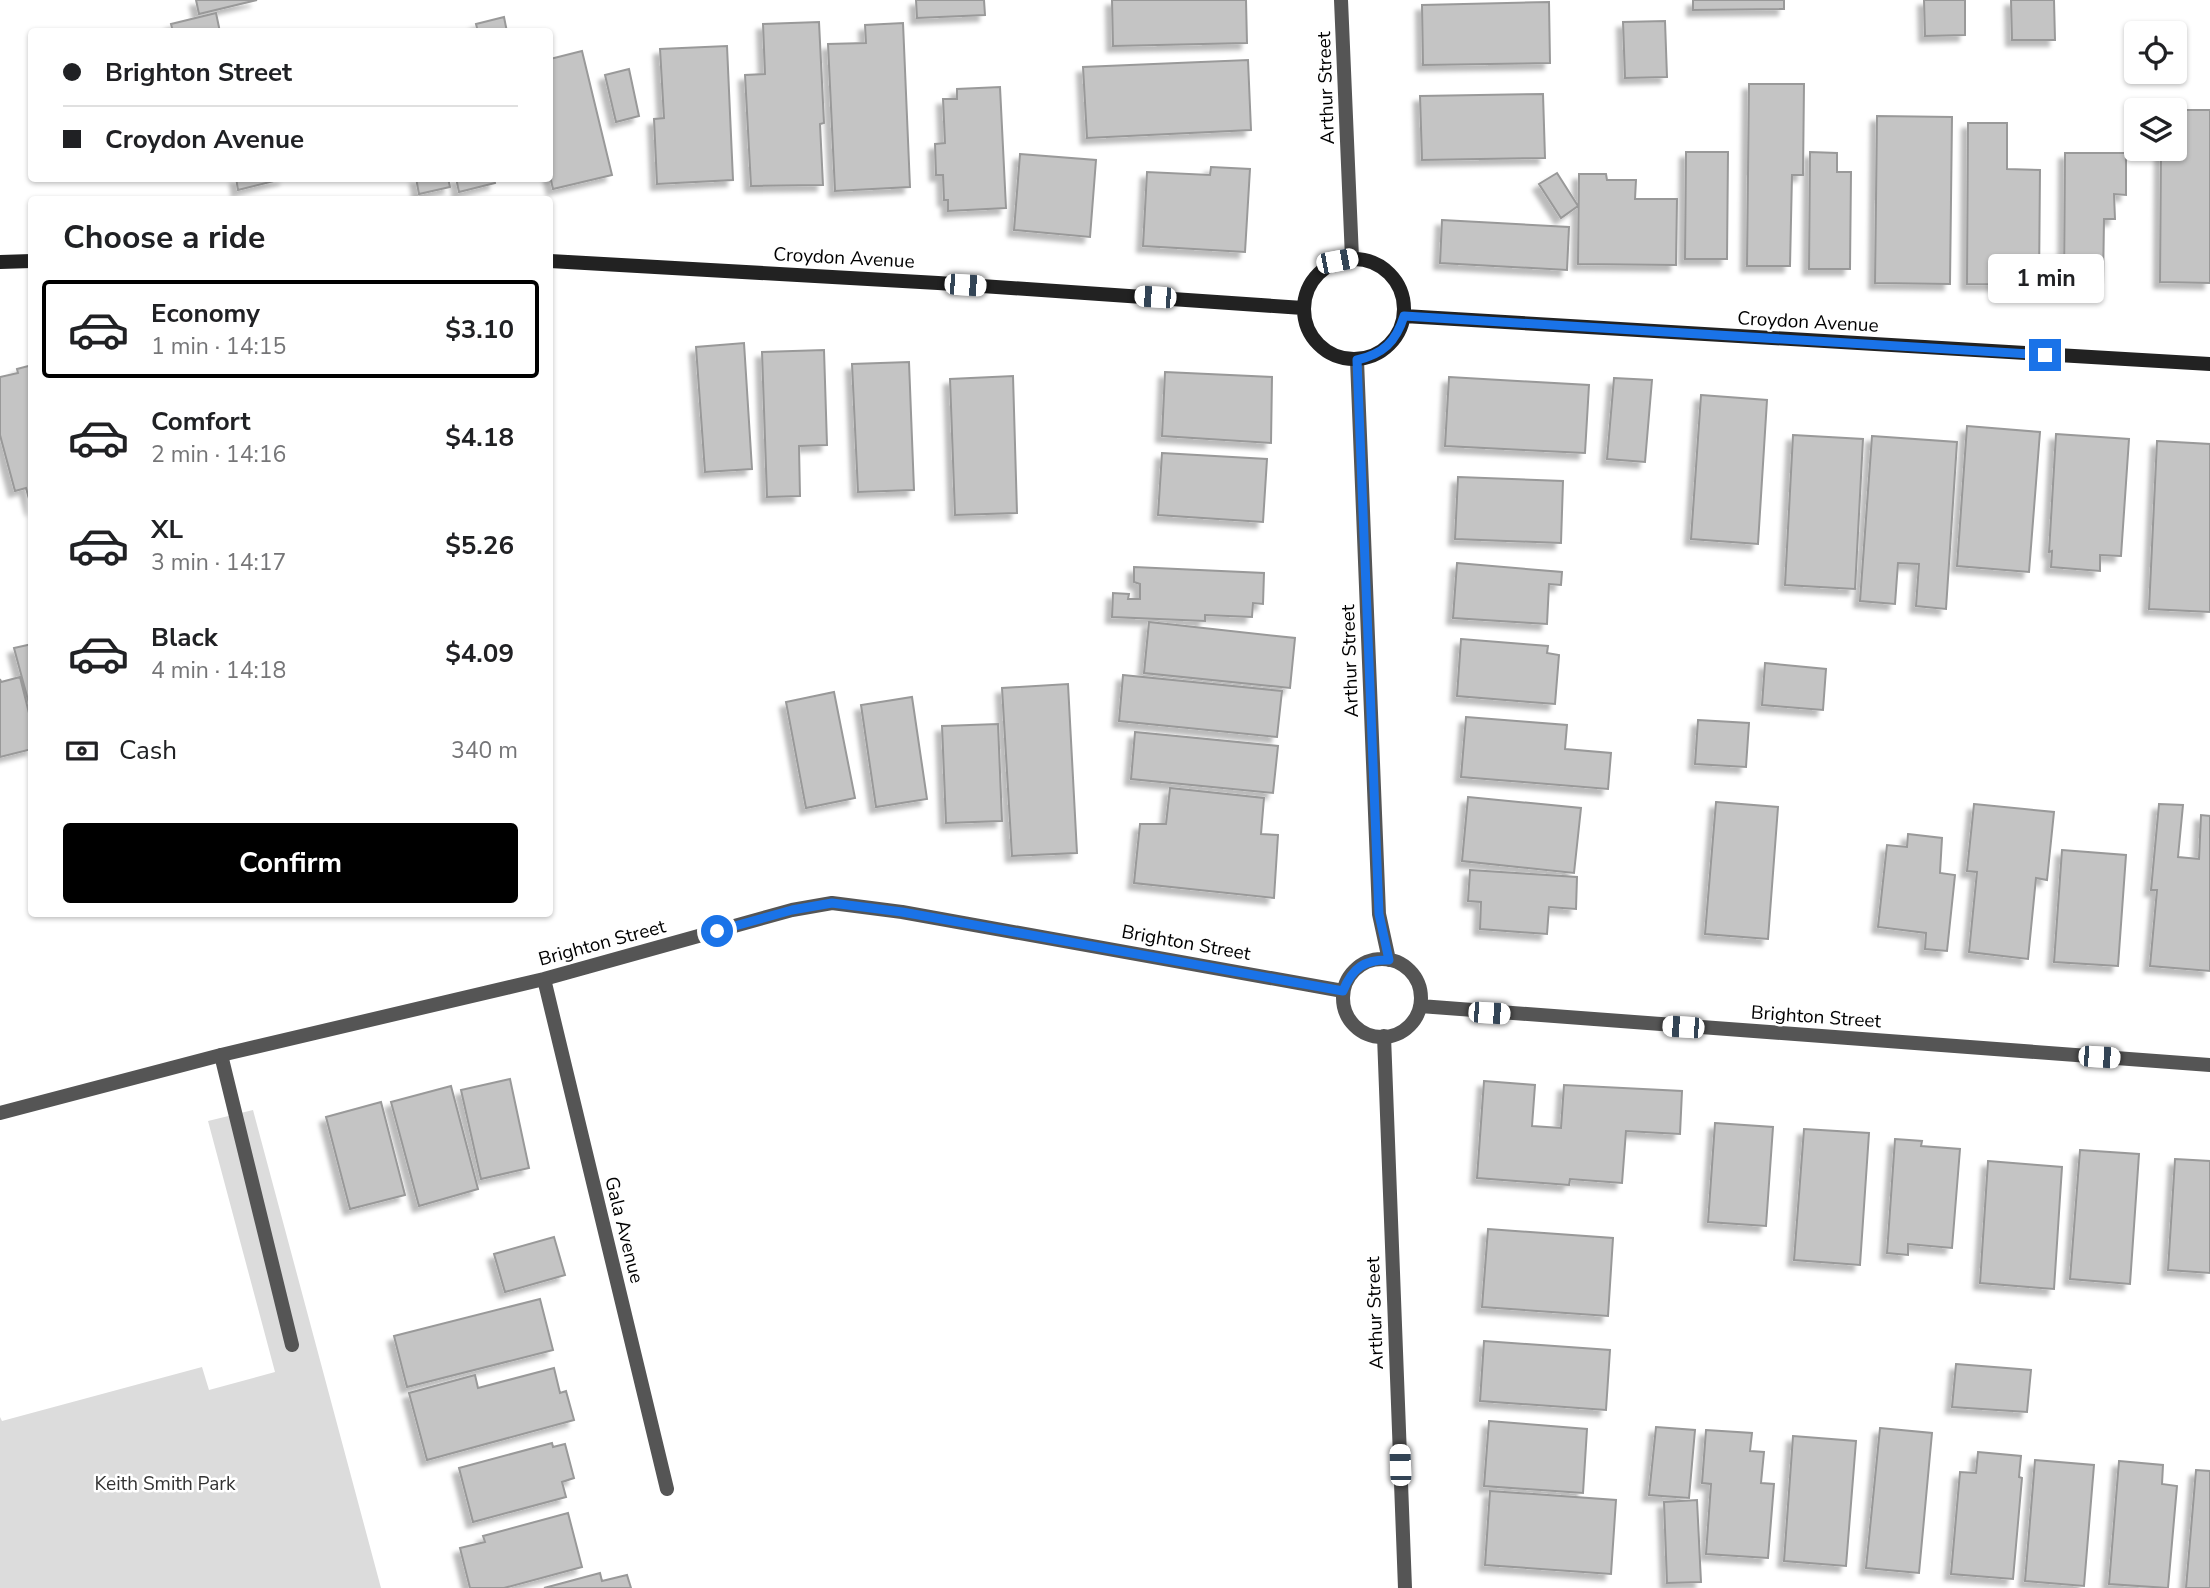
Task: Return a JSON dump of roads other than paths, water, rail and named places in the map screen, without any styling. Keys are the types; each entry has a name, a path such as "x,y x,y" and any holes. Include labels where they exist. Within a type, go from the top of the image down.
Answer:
{"street":[{"name":"Arthur Street","path":"1341,0 1352,258"},
{"path":"1352,258 1369,261 1385,269 1396,282 1403,298 1404,316 1393,341 1383,351 1357,360 1340,358 1325,351 1313,339 1305,324 1303,308 1306,292 1313,279 1324,268 1337,261 1352,258"},
{"path":"0,262 28,261"},
{"name":"Croydon Avenue","path":"553,261 925,282 1303,308"},
{"name":"Croydon Avenue","path":"1404,316 2210,365"},
{"name":"Arthur Street","path":"1357,360 1379,914 1389,960"},
{"name":"Brighton Street","path":"0,1113 220,1055 544,979 792,910 832,903 902,912 1343,991"},
{"path":"1389,960 1401,964 1418,983 1420,1006 1407,1027 1397,1034 1384,1036 1363,1032 1347,1015 1343,991 1355,969 1365,962 1389,960"},
{"name":"Gala Avenue","path":"544,979 667,1489"},
{"name":"Brighton Street","path":"1420,1006 2210,1065"},
{"name":"Arthur Street","path":"1384,1036 1405,1588"},
{"path":"220,1055 292,1345"}],"park label":[{"name":"Keith Smith Park","path":"165,1484"}]}
